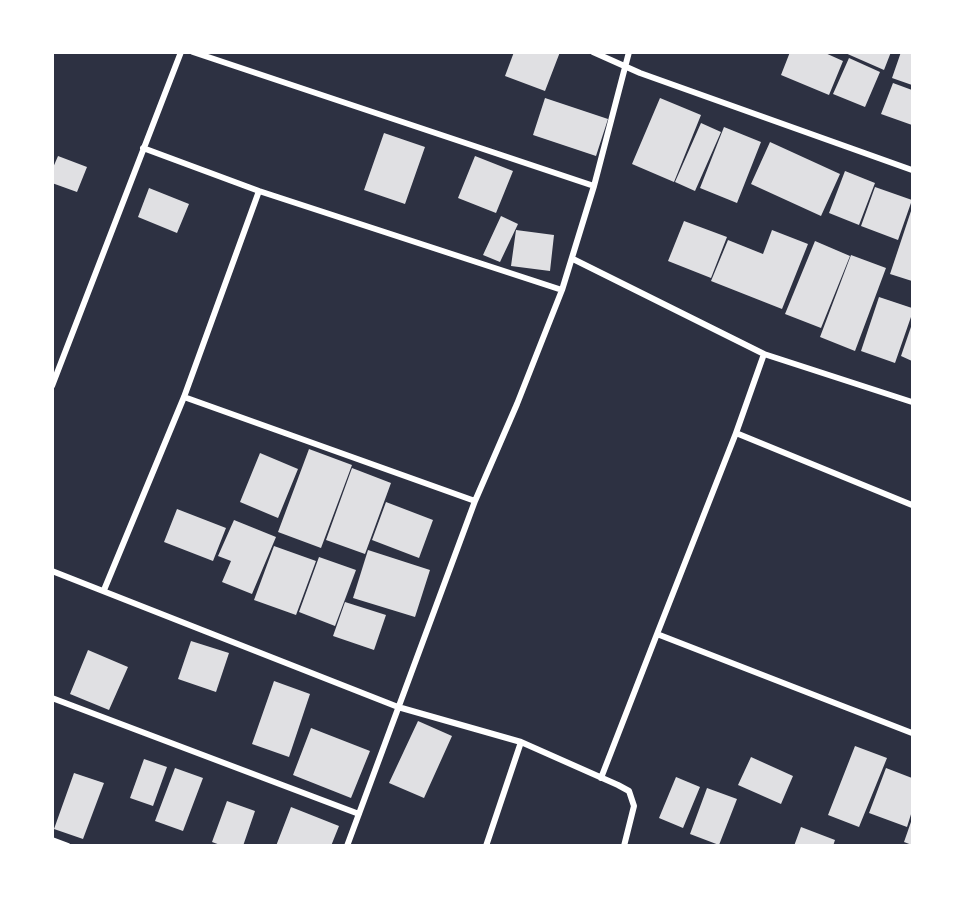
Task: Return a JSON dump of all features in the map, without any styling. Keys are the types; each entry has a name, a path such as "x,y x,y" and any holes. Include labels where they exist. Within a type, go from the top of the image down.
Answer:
{"street":[{"path":"52,386 181,52"},
{"path":"193,52 594,186"},
{"path":"593,52 625,67 912,170"},
{"path":"347,846 475,501 540,350 562,290 594,186 629,52"},
{"path":"143,148 259,191 562,290"},
{"path":"104,590 184,397 259,191"},
{"path":"573,259 764,354 912,402"},
{"path":"601,778 736,434 764,354"},
{"path":"184,397 475,501"},
{"path":"736,434 912,505"},
{"path":"52,571 398,706 521,742 629,791 634,806 624,846"},
{"path":"657,634 912,733"},
{"path":"52,698 359,814"},
{"path":"486,846 521,742"},
{"path":"52,840 68,846"}],"building":[{"path":"514,52 560,52 545,91 505,76"},
{"path":"790,52 823,52 843,61 829,95 781,75"},
{"path":"843,52 891,52 884,70"},
{"path":"901,52 912,52 912,85 892,78"},
{"path":"849,58 880,72 865,107 833,94"},
{"path":"893,83 912,90 912,125 881,114"},
{"path":"545,98 608,119 596,156 533,135"},
{"path":"660,98 701,115 674,182 632,164"},
{"path":"701,123 721,132 695,191 675,182"},
{"path":"724,127 761,142 737,203 700,188"},
{"path":"384,133 425,147 405,204 364,190"},
{"path":"770,142 840,174 821,216 751,184"},
{"path":"58,156 87,167 77,192 52,183 52,170"},
{"path":"475,156 513,171 496,213 458,198"},
{"path":"845,171 875,183 859,225 829,213"},
{"path":"875,187 912,200 898,240 861,226"},
{"path":"149,188 189,204 177,233 138,217"},
{"path":"912,208 912,281 890,274"},
{"path":"501,216 518,224 500,262 483,255"},
{"path":"684,221 727,237 711,278 668,261"},
{"path":"516,230 554,235 550,271 511,266"},
{"path":"772,230 808,244 782,309 711,281 728,240 763,254"},
{"path":"815,241 850,256 821,328 785,314"},
{"path":"851,255 886,268 855,351 820,337"},
{"path":"879,297 912,308 895,363 861,351"},
{"path":"912,324 912,361 901,356"},
{"path":"309,449 352,465 321,548 278,532"},
{"path":"260,453 298,469 278,518 240,502"},
{"path":"352,468 391,483 365,554 326,540"},
{"path":"386,502 433,520 419,558 372,540"},
{"path":"177,509 226,528 213,561 164,542"},
{"path":"234,520 276,537 252,594 222,582 231,561 218,556"},
{"path":"274,546 316,561 296,615 254,600"},
{"path":"368,550 430,570 415,617 353,598"},
{"path":"319,557 356,570 335,626 299,612"},
{"path":"345,602 386,615 374,650 333,636"},
{"path":"191,641 229,653 216,692 178,679"},
{"path":"88,650 128,667 109,710 70,694"},
{"path":"274,681 310,694 289,757 252,744"},
{"path":"418,721 452,736 424,798 389,783"},
{"path":"311,728 370,751 351,798 293,775"},
{"path":"855,746 887,758 859,827 828,815"},
{"path":"751,757 793,776 781,804 738,785"},
{"path":"144,759 167,767 153,806 130,798"},
{"path":"175,768 203,778 183,831 155,821"},
{"path":"886,768 912,778 912,811 907,827 869,813"},
{"path":"74,773 104,783 83,839 54,829"},
{"path":"676,777 700,787 683,828 659,818"},
{"path":"707,788 737,799 719,845 690,834"},
{"path":"227,801 255,811 243,846 223,846 212,842"},
{"path":"291,807 339,826 331,846 276,846"},
{"path":"912,819 912,845 904,842"},
{"path":"801,827 835,840 833,846 794,846"}]}
